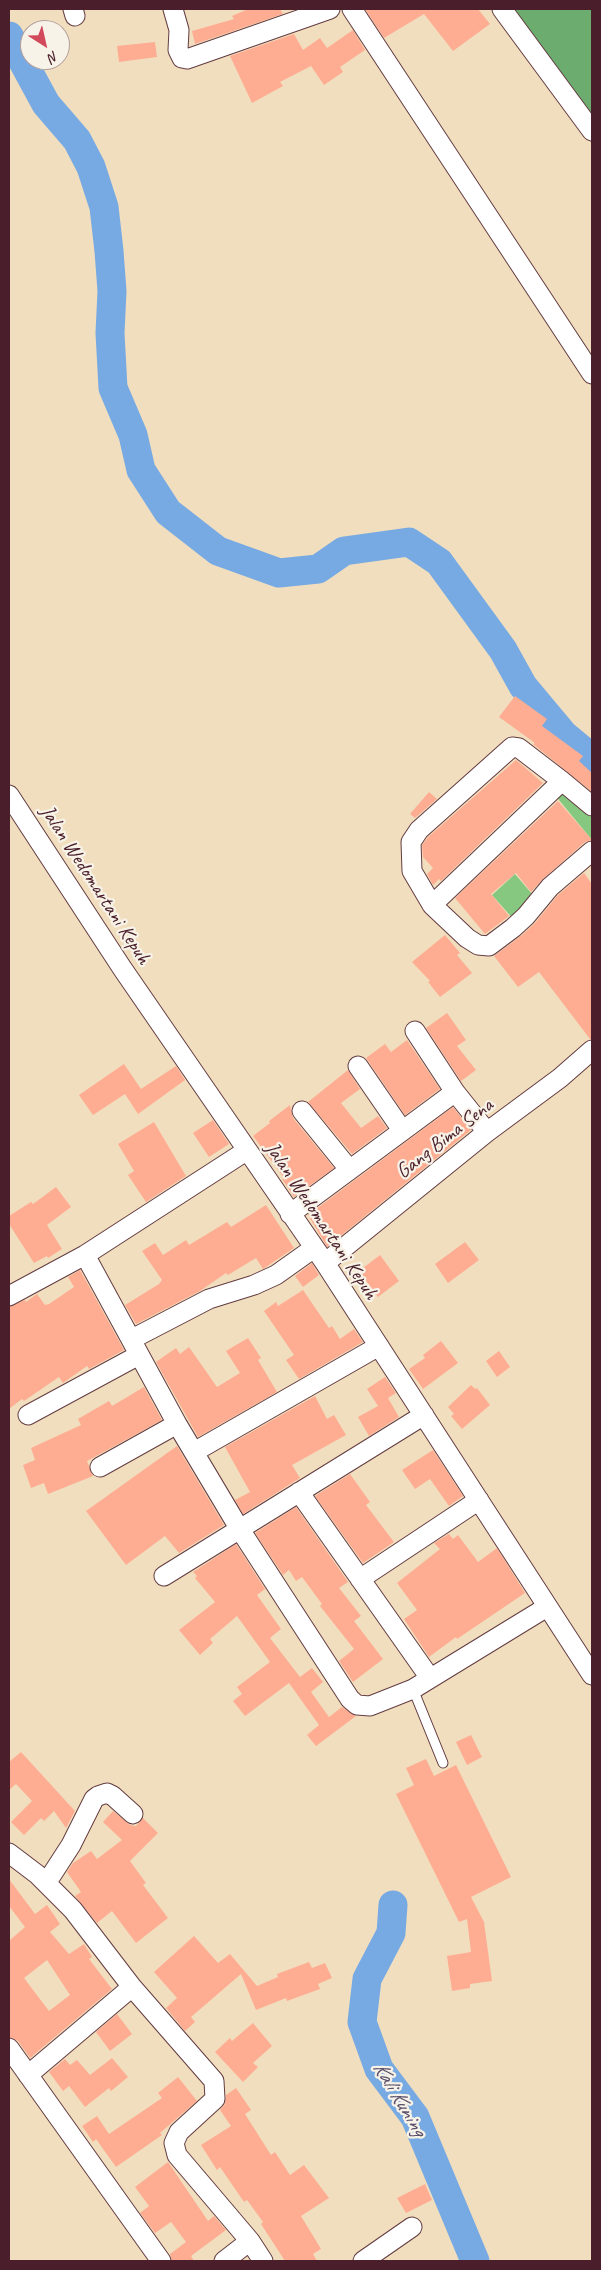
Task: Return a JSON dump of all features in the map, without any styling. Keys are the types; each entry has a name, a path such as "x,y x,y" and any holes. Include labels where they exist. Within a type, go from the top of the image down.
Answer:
{"street":[{"path":"173,9 179,30 178,50 182,58 187,59 330,9"},
{"path":"352,9 592,374"},
{"path":"502,9 592,131"},
{"path":"592,806 520,748 512,747 418,830 411,842 412,870 432,905 467,938 478,945 489,946 526,916 550,887 592,852"},
{"path":"432,905 562,780"},
{"name":"Jalan Wedomartani Kepuh","path":"9,795 246,1151 325,1263 592,1675"},
{"path":"416,1031 455,1092 487,1132"},
{"name":"Gang Bima Sena","path":"325,1263 487,1132 560,1078 592,1050"},
{"path":"358,1066 402,1130"},
{"path":"290,1214 455,1092"},
{"path":"302,1111 349,1169"},
{"path":"9,1296 85,1254 246,1151"},
{"path":"28,1415 208,1299 254,1285 276,1275 314,1248"},
{"path":"85,1254 177,1424 239,1528 350,1699 356,1705 370,1706 412,1688 547,1607"},
{"path":"194,1452 379,1346"},
{"path":"164,1576 424,1415"},
{"path":"100,1467 177,1424"},
{"path":"299,1492 430,1678"},
{"path":"360,1579 479,1500"},
{"path":"46,1882 71,1845 94,1799 107,1793 133,1814"},
{"path":"9,1853 46,1882 73,1910 132,1987 214,2081 215,2099 179,2132 174,2144 177,2155 250,2240 263,2261"},
{"path":"28,2075 132,1987"},
{"path":"9,2048 161,2261"},
{"path":"363,2261 412,2227"},
{"path":"224,2261 250,2240"}],"lane":[{"path":"412,1688 443,1763"}],"green space":[{"path":"505,9 592,9 592,128"},
{"path":"564,785 592,808 592,840 554,794"},
{"path":"515,874 538,901 515,921 492,895"}],"building":[{"path":"248,9 280,9 283,14 195,44 192,31 234,19 232,16"},
{"path":"365,9 478,9 490,24 453,51 424,14 384,38"},
{"path":"353,30 365,50 340,67 343,72 324,85 311,66 280,82 283,86 252,103 230,56 294,34 303,50 320,38 327,48"},
{"path":"155,42 157,57 119,62 117,46"},
{"path":"515,696 547,719 542,726 583,756 579,761 592,773 592,792 533,744 535,743 499,717"},
{"path":"516,760 543,783 441,881 439,879 433,885 427,874 433,868 423,857 422,845 428,837"},
{"path":"429,792 437,799 415,818 410,814"},
{"path":"558,801 592,840 585,842 531,892 516,873 491,894 509,916 485,934 455,898"},
{"path":"584,873 592,884 592,1039 590,1039 539,972 518,987 494,956 521,936 535,923 558,895"},
{"path":"445,935 460,953 457,955 472,973 440,997 428,982 430,981 412,962"},
{"path":"447,1013 466,1040 457,1046 476,1070 461,1081 426,1028"},
{"path":"407,1040 440,1089 405,1115 366,1058 385,1044 391,1052"},
{"path":"124,1064 141,1089 176,1066 185,1080 138,1114 125,1094 93,1115 79,1095"},
{"path":"348,1070 360,1089 341,1103 361,1128 378,1116 387,1128 352,1154 308,1102"},
{"path":"290,1105 293,1118 334,1168 294,1197 282,1179 284,1178 253,1136"},
{"path":"453,1107 471,1130 327,1247 308,1215"},
{"path":"213,1120 229,1144 209,1157 193,1133"},
{"path":"154,1122 186,1176 146,1202 128,1175 134,1171 118,1144"},
{"path":"56,1187 71,1207 47,1225 62,1249 48,1258 47,1256 34,1263 9,1224 9,1216 31,1202 33,1204"},
{"path":"266,1205 294,1248 263,1269 256,1258 228,1275 226,1273 200,1291 136,1324 125,1305 159,1284 162,1280 142,1251 155,1243 163,1255 186,1240 189,1245 227,1222 231,1227"},
{"path":"465,1242 479,1260 448,1283 435,1264"},
{"path":"380,1255 399,1281 378,1297 359,1271"},
{"path":"312,1263 319,1275 303,1287 295,1276"},
{"path":"80,1270 124,1350 89,1369 87,1366 63,1383 59,1377 9,1409 9,1307 25,1300 26,1302 37,1294 45,1305 49,1304 74,1287 68,1277"},
{"path":"303,1290 329,1328 332,1326 340,1339 354,1329 363,1342 299,1379 286,1360 294,1355 264,1311 276,1302 278,1306"},
{"path":"248,1338 261,1358 258,1360 277,1392 198,1437 156,1362 176,1348 180,1354 189,1347 217,1387 240,1373 226,1351"},
{"path":"441,1341 458,1363 423,1389 409,1369 425,1358 423,1355"},
{"path":"499,1351 510,1367 497,1377 486,1361"},
{"path":"385,1377 396,1393 388,1398 399,1417 369,1436 358,1417 378,1406 367,1389"},
{"path":"471,1385 475,1389 477,1388 490,1405 462,1429 451,1416 454,1414 448,1407"},
{"path":"144,1387 162,1420 87,1461 93,1476 48,1494 44,1483 31,1488 23,1465 35,1460 31,1448 81,1425 78,1419 109,1401 112,1406"},
{"path":"315,1396 327,1419 334,1415 346,1435 292,1465 300,1478 243,1514 235,1500 250,1492 225,1447"},
{"path":"177,1446 224,1525 179,1553 165,1536 126,1565 86,1511"},
{"path":"433,1450 463,1496 449,1506 430,1479 415,1489 402,1470"},
{"path":"350,1474 370,1502 366,1505 394,1542 363,1563 315,1496"},
{"path":"296,1507 348,1582 339,1588 361,1616 354,1621 383,1659 353,1682 339,1661 354,1649 320,1606 322,1604 302,1577 296,1581 289,1570 283,1575 255,1533"},
{"path":"449,1534 453,1539 458,1535 478,1562 497,1548 525,1593 457,1639 456,1637 429,1657 404,1619 417,1610 397,1583 440,1549 434,1543"},
{"path":"236,1544 265,1589 257,1595 281,1629 270,1638 300,1677 312,1668 323,1682 311,1692 329,1717 342,1707 356,1716 316,1746 307,1735 319,1725 289,1683 245,1716 233,1701 242,1694 237,1687 270,1662 237,1616 210,1639 213,1643 200,1655 179,1630 215,1602 195,1578 197,1576 193,1572"},
{"path":"471,1735 482,1757 467,1765 456,1742"},
{"path":"21,1752 75,1811 66,1828 54,1811 44,1821 41,1818 24,1835 11,1822 32,1801 16,1784 9,1790 9,1762"},
{"path":"426,1759 434,1776 456,1765 511,1877 471,1897 484,1922 492,1981 470,1984 470,1988 452,1991 447,1956 471,1952 467,1919 459,1922 396,1794 414,1785 406,1768"},
{"path":"113,1811 130,1825 136,1826 143,1818 158,1833 130,1861 146,1883 143,1885 168,1918 136,1943 112,1911 97,1923 75,1896 81,1892 67,1872 73,1863 91,1851 97,1859 122,1840 103,1822"},
{"path":"9,1879 35,1914 47,1905 60,1924 50,1932 69,1954 84,1944 92,1957 89,1959 112,1989 30,2058 18,2041 9,2037 9,1941 25,1927 9,1906","holes":["47,1960 70,1995 49,2011 24,1978"]},
{"path":"194,1936 218,1963 230,1954 257,1986 278,1977 277,1974 309,1962 312,1968 325,1963 332,1978 318,1984 320,1989 287,2001 286,1998 256,2010 241,1974 191,2017 195,2022 185,2031 166,2008 177,1998 154,1972"},
{"path":"117,2014 132,2034 110,2051 96,2032"},
{"path":"253,2023 272,2046 253,2063 258,2067 243,2082 215,2052 230,2038 232,2041"},
{"path":"112,2058 128,2077 111,2091 109,2088 85,2107 69,2086 63,2091 49,2072 65,2059 70,2065 77,2060 90,2075"},
{"path":"178,2077 197,2101 160,2133 162,2135 116,2167 96,2139 93,2142 82,2126 97,2116 109,2134 162,2098 158,2093"},
{"path":"236,2088 251,2110 245,2114 271,2155 275,2152 290,2175 304,2165 329,2198 301,2216 321,2249 313,2254 317,2261 285,2261 261,2224 263,2222 247,2200 244,2202 220,2167 217,2170 201,2145 231,2126 220,2110 225,2104 226,2095"},
{"path":"168,2162 208,2221 214,2216 226,2230 191,2256 194,2261 172,2261 170,2254 186,2242 171,2222 155,2233 140,2213 149,2206 135,2187"},
{"path":"425,2184 432,2200 406,2213 397,2198"}],"waterway":[{"path":"9,36 46,104 77,140 91,167 104,207 109,251 112,291 110,333 113,388 133,435 141,470 168,512 218,551 279,573 318,569 344,551 409,542 439,562 503,650 523,686 564,735 592,758"},
{"name":"Kali Kuning","path":"393,1905 391,1933 367,1979 362,2022 379,2069 415,2117 475,2261"}]}
